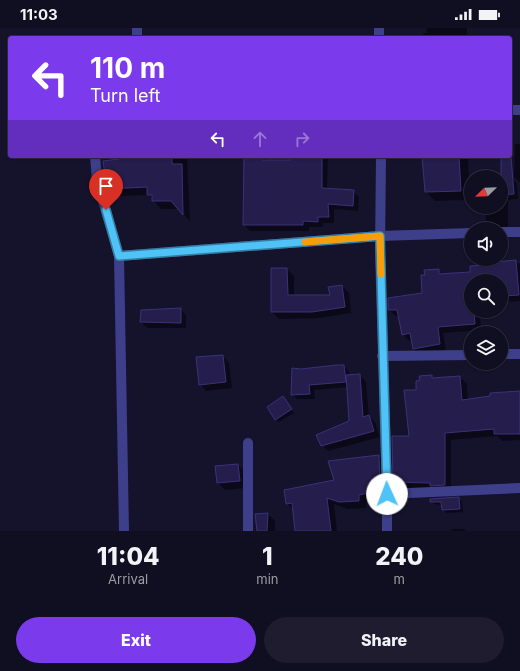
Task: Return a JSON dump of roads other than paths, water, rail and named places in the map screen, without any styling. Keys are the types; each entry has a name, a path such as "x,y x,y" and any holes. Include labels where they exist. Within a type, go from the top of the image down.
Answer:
{"street":[{"path":"95,158 97,180 119,256 124,531"},
{"path":"381,158 380,236 387,531"},
{"path":"508,232 520,232"},
{"path":"119,256 380,236 464,233"},
{"path":"508,354 520,354"},
{"path":"382,356 464,355"},
{"path":"248,443 248,531"},
{"path":"387,494 520,488"}]}
